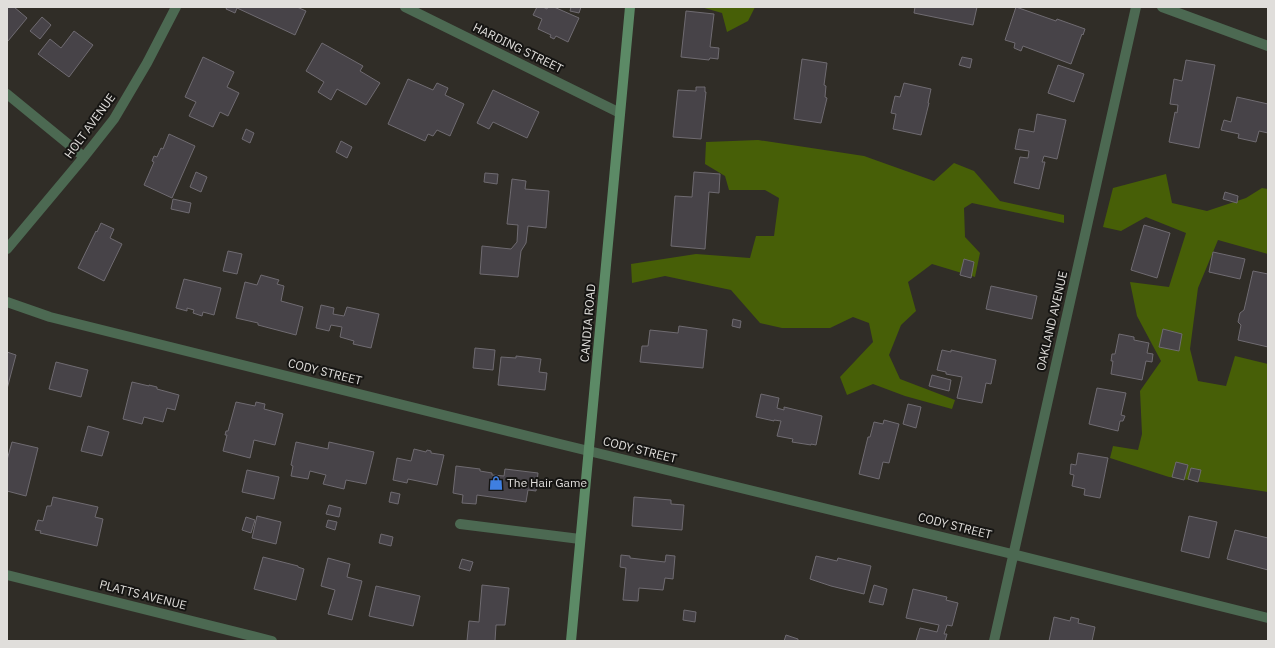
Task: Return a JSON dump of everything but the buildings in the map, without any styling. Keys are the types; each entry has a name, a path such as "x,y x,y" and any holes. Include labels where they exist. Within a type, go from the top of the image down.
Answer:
{"main road":[{"name":"CANDIA ROAD","path":"571,641 630,7"}],"street":[{"name":"HOLT AVENUE","path":"7,249 114,119 147,63 176,7"},
{"name":"HARDING STREET","path":"405,7 620,113"},
{"name":"OAKLAND AVENUE","path":"994,641 1012,554 1136,7"},
{"path":"1162,7 1268,46"},
{"path":"7,94 84,157"},
{"name":"CODY STREET","path":"7,302 50,317 1268,618"},
{"path":"460,524 580,539"},
{"name":"PLATTS AVENUE","path":"7,575 272,641"}],"green space":[{"path":"701,7 755,7 748,21 727,32 722,13"},
{"path":"758,140 864,156 934,181 954,163 974,171 1000,201 1064,215 1064,223 972,203 964,208 965,237 980,253 975,277 932,264 908,282 916,311 901,325 889,355 900,379 955,400 952,409 905,396 873,384 847,395 840,377 873,342 869,323 853,317 830,328 782,328 760,323 731,290 665,276 632,283 631,264 696,254 750,258 756,236 774,236 779,198 765,190 729,190 725,176 705,164 706,142"},
{"path":"1166,174 1172,203 1207,211 1246,198 1262,188 1268,189 1268,254 1218,240 1198,288 1190,349 1198,381 1226,386 1235,356 1268,364 1268,492 1169,477 1110,458 1113,446 1138,450 1142,434 1140,391 1161,361 1137,316 1130,282 1169,287 1186,233 1146,217 1121,231 1103,227 1113,188"}],"place":[{"name":"The Hair Game","path":"496,483"}]}
